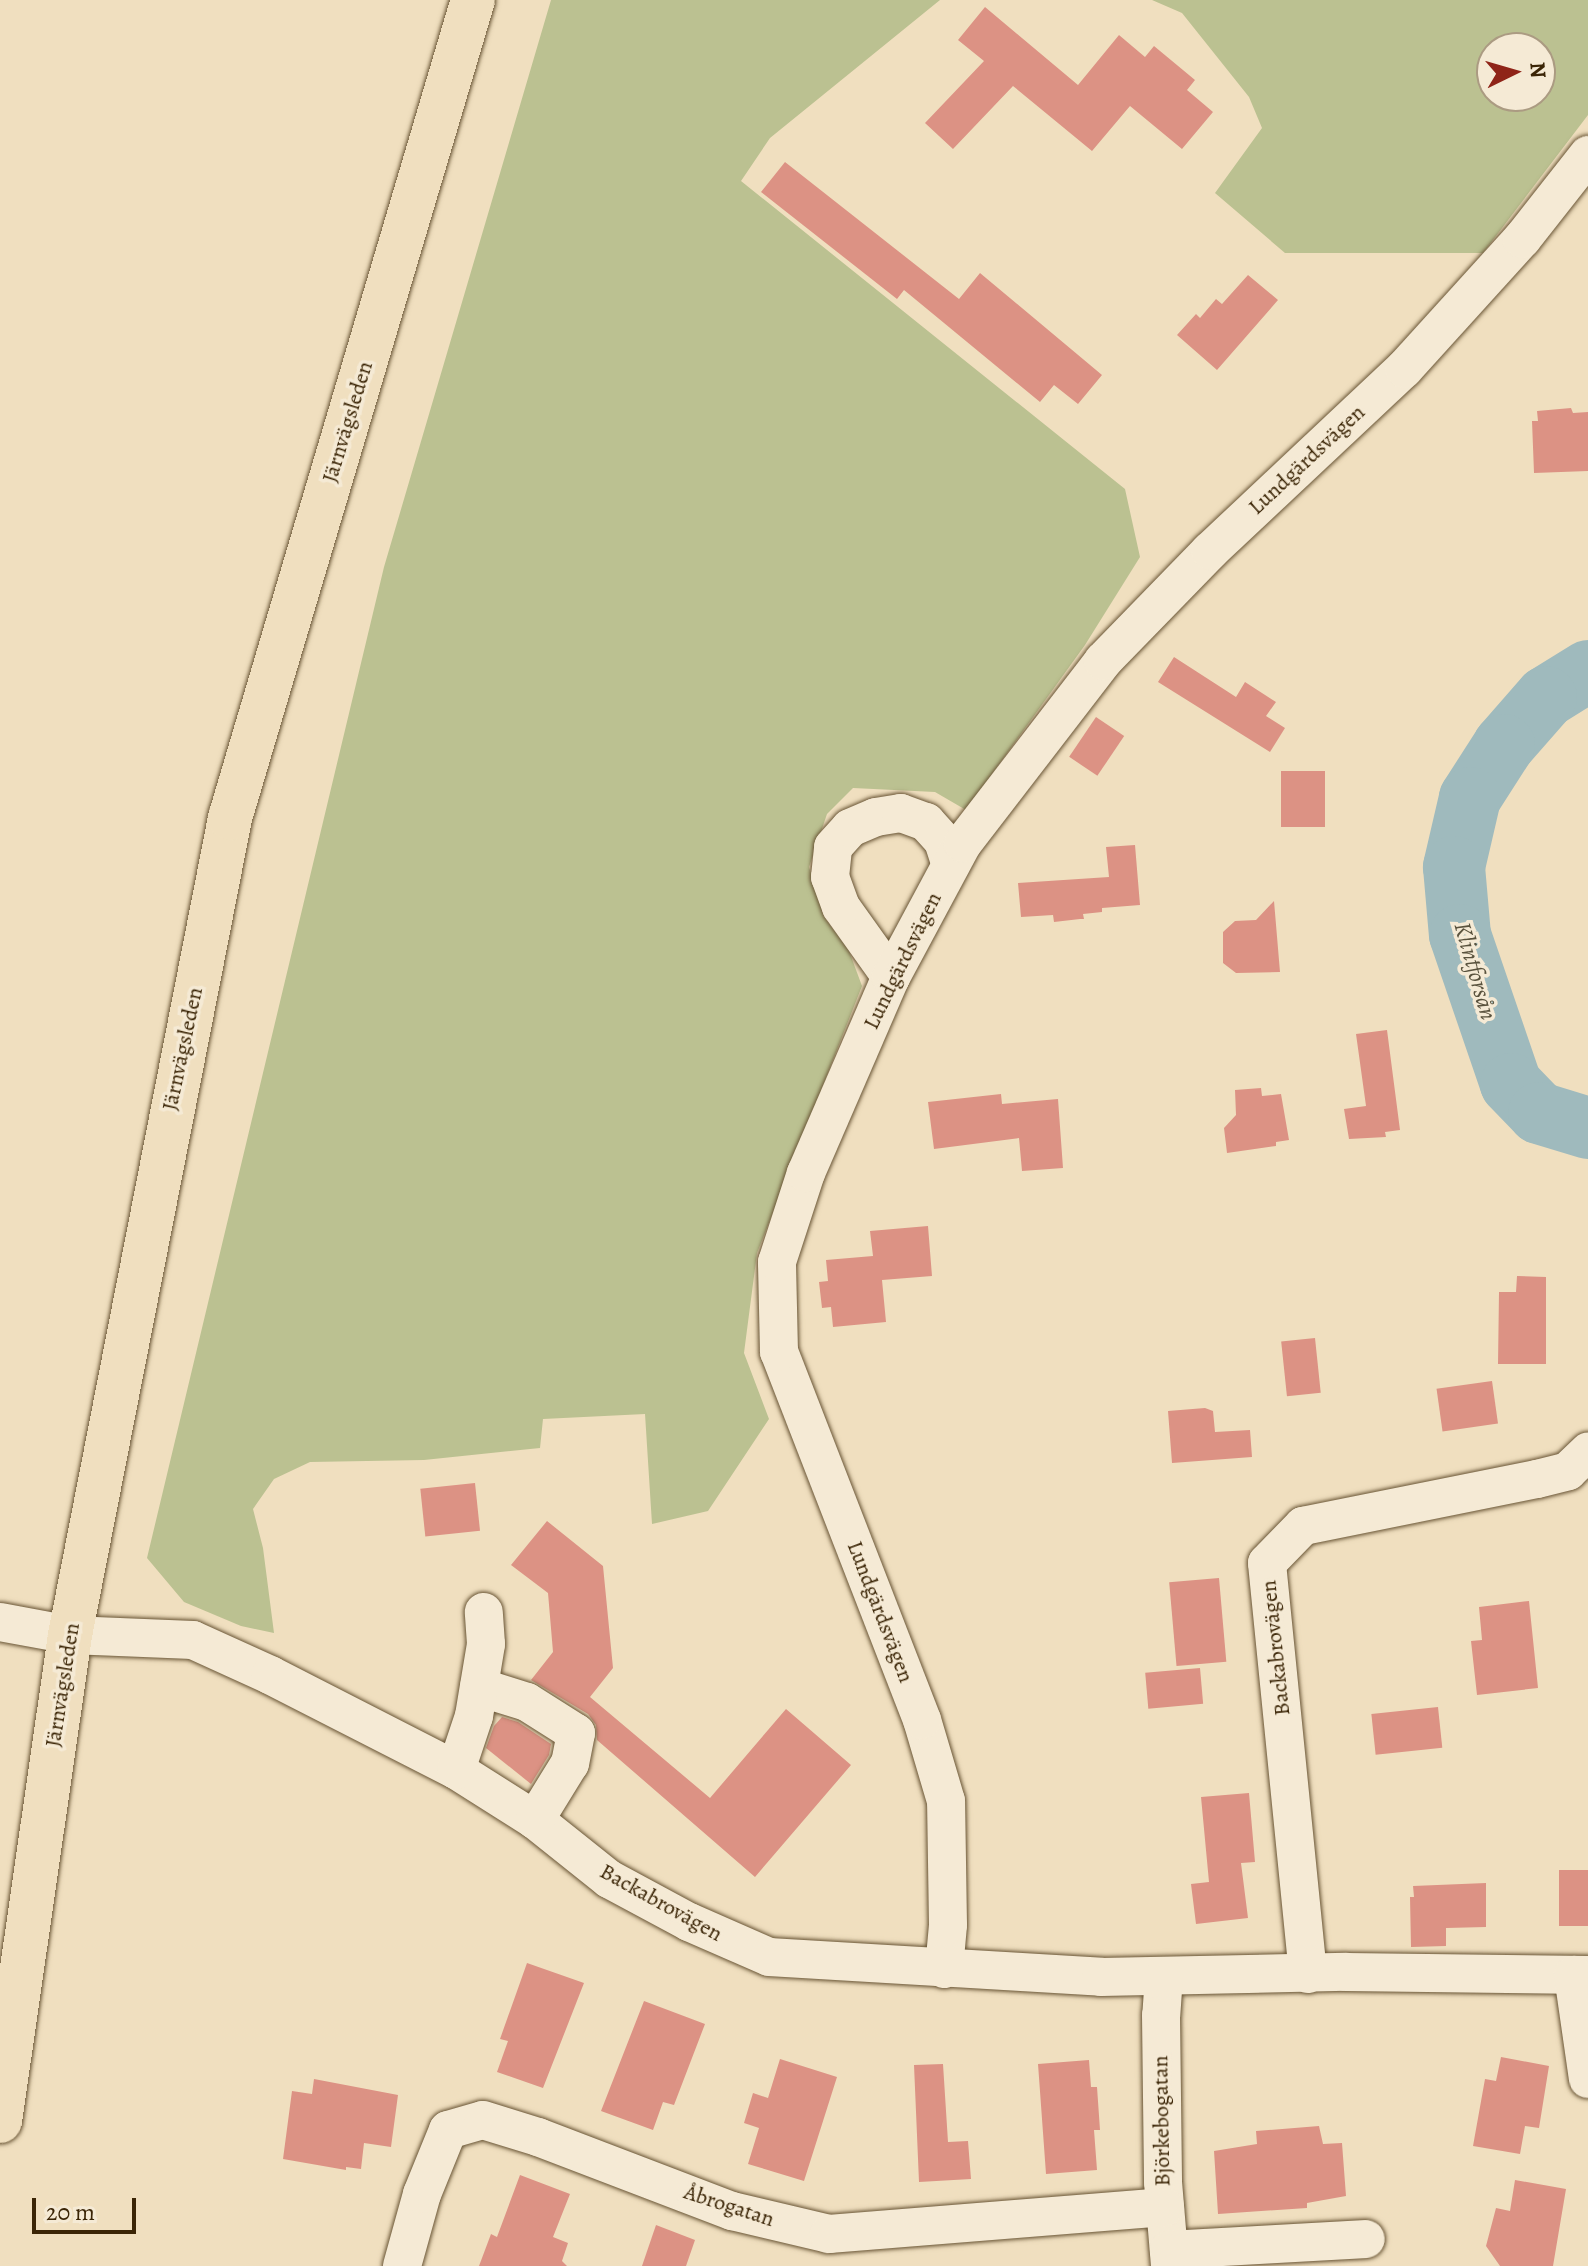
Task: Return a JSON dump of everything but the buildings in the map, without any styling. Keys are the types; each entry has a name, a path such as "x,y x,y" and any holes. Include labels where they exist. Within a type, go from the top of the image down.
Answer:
{"main road":[{"name":"Järnvägsleden","path":"0,2121 70,1635 230,818 473,0"}],"street":[{"name":"Lundgärdsvägen","path":"944,1969 948,1925 946,1801 922,1720 779,1352 777,1262 806,1173 891,977 963,843 1103,661 1210,551 1404,369 1522,239 1588,155"},
{"path":"891,977 841,907 830,877 833,847 850,828 876,817 901,813 926,822 943,841 951,865"},
{"name":"Backabrovägen","path":"1308,1974 1267,1563 1303,1526 1568,1471 1588,1452"},
{"path":"456,1770 474,1716 486,1644 484,1612"},
{"name":"Backabrovägen","path":"0,1622 70,1635 193,1640 270,1675 456,1770 535,1820 609,1879 689,1922 769,1957 944,1969 1164,1976 1581,1975"},
{"path":"479,1687 527,1702 576,1733 570,1763 535,1820"},
{"path":"1581,1975 1588,2079"},
{"name":"Björkebogatan","path":"1164,1976 1161,2015 1169,2258"},
{"name":"Åbrogatan","path":"402,2266 422,2194 448,2130 483,2120 538,2137 732,2211 829,2234 1165,2207"},
{"path":"1169,2258 1366,2239"}],"green space":[{"path":"551,0 940,0 770,138 741,181 1125,489 1140,557 1085,645 966,810 935,792 853,788 827,814 809,867 824,917 849,951 862,986 757,1253 744,1353 769,1419 708,1511 652,1524 645,1414 543,1419 540,1448 424,1460 310,1462 274,1479 253,1509 263,1548 274,1633 241,1626 184,1602 147,1558 384,567"},
{"path":"1152,0 1588,0 1588,115 1483,253 1285,253 1215,193 1262,128 1249,97 1182,13"}],"waterway":[{"name":"Klintforsån","path":"1588,671 1546,697 1504,745 1470,798 1454,867 1460,935 1511,1084 1539,1113 1588,1128"}]}
